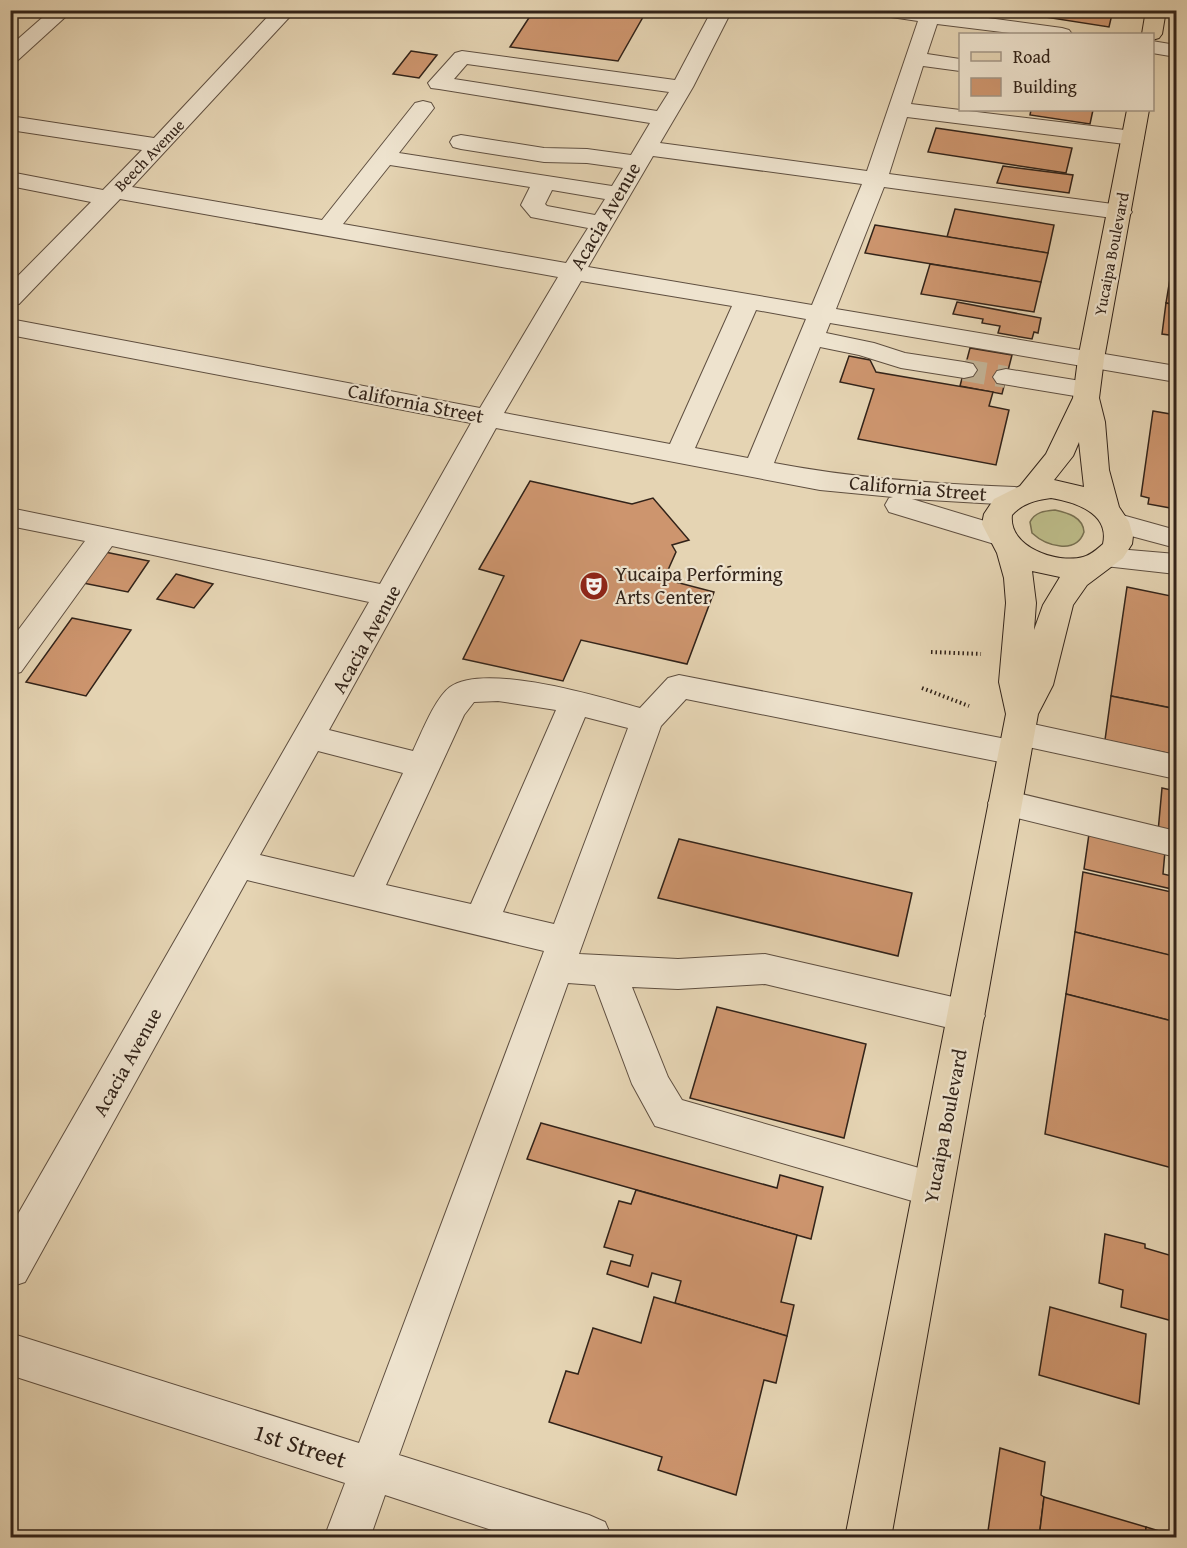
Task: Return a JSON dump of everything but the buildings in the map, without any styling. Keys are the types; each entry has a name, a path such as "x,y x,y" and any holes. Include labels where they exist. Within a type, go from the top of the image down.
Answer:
{"main road":[{"path":"1152,33 1156,10"},
{"name":"Yucaipa Boulevard","path":"1023,493 1059,456 1086,394 1138,111"},
{"name":"Yucaipa Boulevard","path":"1086,394 1091,412 1096,482 1111,516"},
{"path":"1052,489 1072,492 1091,499 1111,516 1119,532 1114,550 1098,561 1073,568 1053,567 1026,557 1003,539 998,524 998,513 1005,503 1023,493 1052,489"},
{"name":"Yucaipa Boulevard","path":"1003,539 1012,553 1019,578 1020,603 1015,682 1019,733"},
{"name":"Yucaipa Boulevard","path":"868,1538 1019,733 1037,687 1051,621 1059,600 1077,576 1098,561"}],"street":[{"path":"10,57 63,10"},
{"name":"Beech Avenue","path":"10,299 159,146 286,10"},
{"name":"Acacia Avenue","path":"10,1268 390,596 489,416 682,87 722,10"},
{"path":"878,10 932,14 1056,33"},
{"path":"758,468 876,179 932,14"},
{"path":"1154,47 1176,51"},
{"path":"663,118 439,83 462,57 682,87"},
{"path":"915,59 959,65"},
{"path":"328,228 423,108"},
{"path":"898,109 1133,138"},
{"path":"10,123 159,146"},
{"path":"461,142 544,155 641,155 876,179 1120,213"},
{"path":"384,157 543,184 618,194"},
{"path":"10,179 328,228 747,302 817,326 865,348 902,360 964,370"},
{"path":"543,184 533,205 539,212 602,223"},
{"path":"679,453 747,302"},
{"path":"817,326 1091,359 1176,374"},
{"name":"California Street","path":"10,327 489,416 820,481 939,493 1023,493"},
{"path":"1006,377 1086,394"},
{"name":"California Street","path":"820,481 853,494 925,511 1003,539"},
{"path":"1111,516 1176,539"},
{"path":"10,517 390,596"},
{"path":"10,664 105,536"},
{"path":"1098,561 1176,564"},
{"path":"347,1538 647,721 678,686 1019,733 1176,767"},
{"path":"364,894 437,733 463,694 483,688 575,702 647,721"},
{"path":"481,921 575,702"},
{"path":"310,737 423,766"},
{"path":"1005,803 1176,843"},
{"path":"238,864 481,921 607,971 678,974 765,969 966,1016"},
{"path":"607,971 651,1084 669,1114 933,1189"},
{"name":"1st Street","path":"10,1354 589,1538"}],"path":[{"path":"729,566 733,579"},
{"path":"931,652 981,654"},
{"path":"922,688 969,706"}],"shaded area":[{"path":"1055,510 1070,514 1081,523 1084,532 1074,544 1060,546 1052,544 1032,533 1030,522 1034,516"}],"tunnel":[{"path":"964,370 1006,377"}],"place":[{"name":"Yucaipa Performing Arts Center","path":"594,586"}]}
